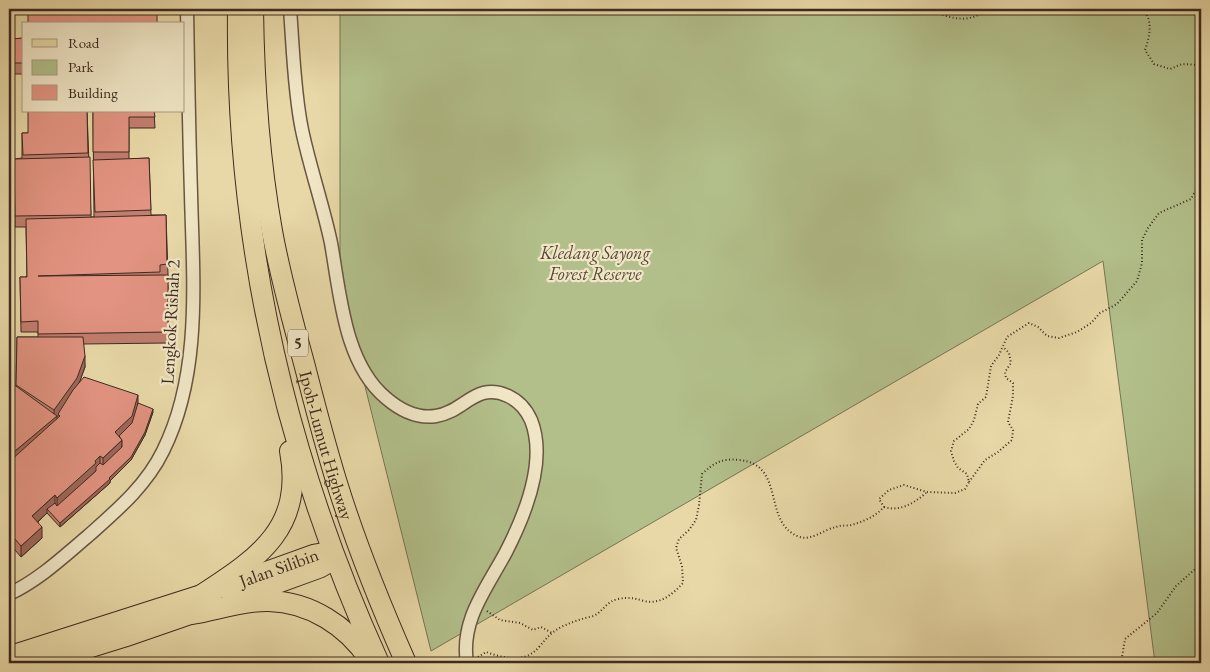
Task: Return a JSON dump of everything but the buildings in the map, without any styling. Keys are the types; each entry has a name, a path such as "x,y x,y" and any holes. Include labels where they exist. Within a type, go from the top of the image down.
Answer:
{"highway":[{"name":"Ipoh-Lumut Highway","path":"238,9 238,53 245,169 259,279 278,375 307,476 334,555 379,663"},
{"name":"Ipoh-Lumut Highway","path":"253,9 258,114 272,231 295,330 336,482 371,577 406,663"},
{"path":"272,231 279,290 293,362 315,447 342,535 341,542 334,555 350,562 359,574 397,663"},
{"path":"203,594 254,558 266,546 285,516 294,474 278,375"},
{"path":"192,614 268,601 301,607 316,613 346,632 357,643 371,663"}],"main road":[{"name":"Jalan Silibin","path":"9,656 203,594 315,554 327,552 334,555 327,564 320,568 192,614 41,663"}],"street":[{"name":"Lengkok Rishah 2","path":"9,594 39,576 59,560 118,509 136,490 151,472 162,453 179,412 188,365 192,294 187,9"},
{"path":"290,9 302,128 331,244 342,305 352,343 363,369 385,398 411,413 423,417 437,416 450,412 474,396 486,392 497,392 519,402 530,418 537,440 536,464 528,500 507,550 469,620 465,645 467,663"}],"path":[{"path":"825,9 852,13 868,9"},
{"path":"926,9 965,20 980,15 988,9"},
{"path":"1143,9 1147,14 1150,33 1145,50 1154,64 1170,69 1182,64 1201,65"},
{"path":"969,482 967,474 958,468 954,461 952,451 954,441 969,429 974,420 978,404 986,397 990,366 1003,348 1007,337 1029,323 1038,327 1047,336 1059,338 1078,332 1092,323 1100,313 1117,304 1137,281 1142,262 1142,240 1148,228 1159,213 1191,199 1201,181"},
{"path":"928,492 906,506 893,510 884,508 879,499 889,490 904,485 928,492 955,493 965,489 985,460 1012,440 1013,430 1008,422 1013,396 1013,383 1006,378 1004,372 1012,363 1008,353 1003,348"},
{"path":"467,663 486,652 520,659 538,649 544,639 552,633 583,618 596,615 607,604 616,599 634,597 645,601 657,602 674,593 683,583 682,566 676,548 679,539 696,520 702,474 715,462 734,459 749,461 764,470 780,519 786,529 801,537 810,537 826,529 849,526 878,514 884,508"},
{"path":"1121,663 1125,639 1158,613 1176,586 1201,564"},
{"path":"478,603 500,620 520,623 533,630 541,626 552,633"}],"green space":[{"name":"Kledang Sayong Forest Reserve","path":"340,9 1201,9 1201,663 1155,663 1103,261 431,651 340,286"}]}
